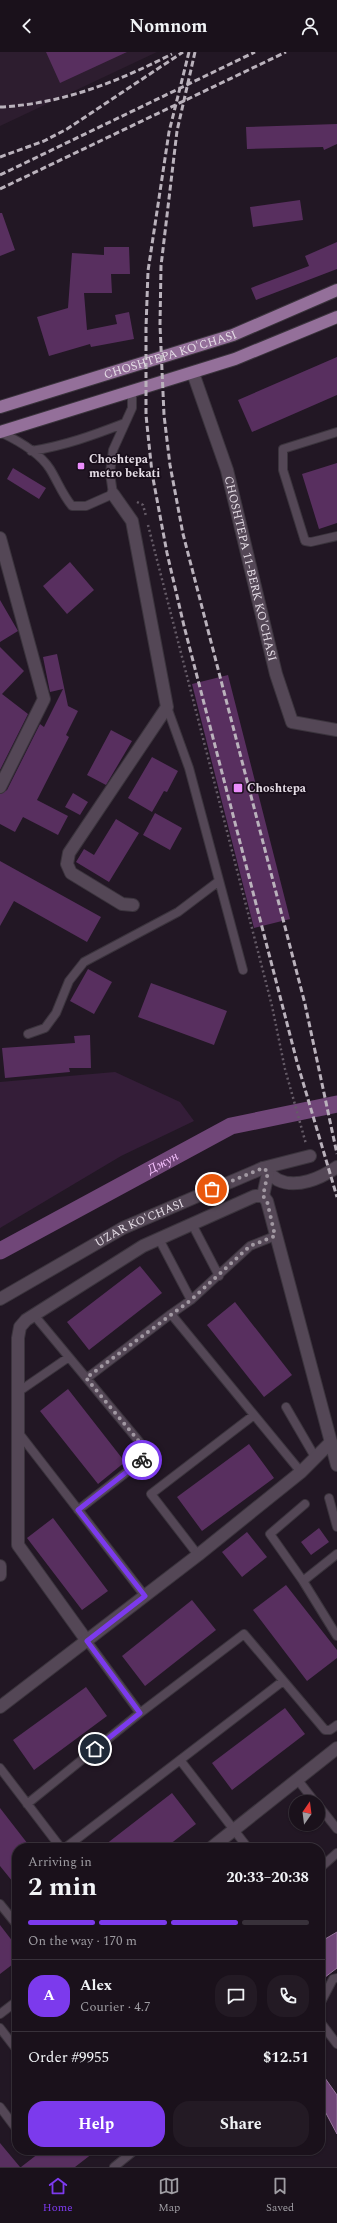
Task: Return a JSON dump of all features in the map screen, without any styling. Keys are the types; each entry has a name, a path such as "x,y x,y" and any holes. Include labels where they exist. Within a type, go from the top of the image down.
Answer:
{"main road":[{"name":"CHOSHTEPA KO'CHASI","path":"0,407 233,335 337,290"},
{"name":"CHOSHTEPA KO'CHASI","path":"0,432 235,359 337,317"}],"street":[{"name":"CHOSHTEPA 11-BERK KO'CHASI","path":"193,373 227,470 276,674 292,722 337,730"},
{"path":"113,494 132,521 166,707 69,853 67,864 71,873 122,904 133,905"},
{"path":"0,538 44,699 0,787"},
{"name":"UZAR KO'CHASI","path":"1,1296 123,1228 266,1170 310,1156"},
{"path":"266,1170 278,1180 298,1183 322,1177 337,1167"},
{"path":"266,1170 263,1196 267,1201 275,1236 337,1465"},
{"path":"87,1641 18,1545 18,1392 20,1327 26,1320 143,1246 255,1196 263,1196"},
{"path":"0,1708 198,1555 300,1472 331,1442"},
{"path":"0,1566 0,1575"},
{"path":"218,1843 337,1748"}],"lane":[{"path":"0,432 21,442 49,468 63,496 72,506 86,506 113,494 110,473 113,450 132,408 132,392"},
{"path":"31,450 50,448 84,438 125,423"},
{"path":"337,432 282,449 283,470 305,540 311,542 337,536"},
{"path":"166,707 189,768 244,970"},
{"path":"28,1034 45,1028 56,1013 69,981 84,962 178,912 220,881"},
{"path":"192,1224 219,1276"},
{"path":"86,1378 191,1300 219,1276 250,1246 275,1236"},
{"path":"159,1239 191,1300"},
{"path":"171,1314 300,1472"},
{"path":"34,1315 142,1445 144,1453 141,1461 78,1510"},
{"path":"18,1392 69,1357"},
{"path":"286,1407 315,1457"},
{"path":"198,1555 151,1494 254,1415"},
{"path":"18,1432 145,1596"},
{"path":"329,1498 337,1527"},
{"path":"305,1504 270,1534 303,1581 337,1636"},
{"path":"303,1581 337,1554"},
{"path":"27,1804 140,1713 244,1634 325,1730 330,1730 337,1725"},
{"path":"87,1641 140,1713"},
{"path":"72,1843 283,1681"},
{"path":"180,1760 244,1843"},
{"path":"0,1768 57,1843"},
{"path":"297,1779 310,1795"},
{"path":"325,1814 337,1829"},
{"path":"325,1864 337,1854"},
{"path":"0,1904 12,1919"},
{"path":"325,1994 333,1979 337,1978"},
{"path":"0,2014 12,2005"},
{"path":"0,2028 12,2044"},
{"path":"325,2028 337,2044"},
{"path":"0,2107 12,2122"},
{"path":"114,2167 130,2155"}],"path":[{"path":"136,502 143,504 272,1006 286,1069 310,1156"}],"shaded area":[{"path":"0,52 157,52 0,126"},
{"path":"115,1072 180,1102 194,1121 121,1156 0,1228 0,1082"},
{"path":"337,1932 337,1968 325,1977 325,1939"},
{"path":"325,2078 337,2095 337,2134 325,2111"}],"building":[{"path":"46,52 127,52 60,83"},
{"path":"337,124 337,144 324,150 323,147 247,149 246,127"},
{"path":"300,200 303,220 253,227 250,207"},
{"path":"0,213 2,213 15,250 0,256"},
{"path":"337,242 337,269 256,300 251,288 309,266 305,256"},
{"path":"104,247 129,247 130,274 111,274 112,293 84,293 87,330 117,324 115,315 129,312 134,339 91,347 90,344 49,356 37,317 68,308 72,253 104,255"},
{"path":"337,357 337,395 252,432 238,400"},
{"path":"337,463 337,523 319,529 302,474"},
{"path":"13,468 46,488 39,499 7,479"},
{"path":"70,562 94,590 67,614 43,586"},
{"path":"0,600 18,631 0,642"},
{"path":"0,647 24,671 2,694 28,714 0,770"},
{"path":"57,654 68,706 78,711 66,735 69,737 37,800 68,816 58,835 23,817 15,832 0,824 0,794 7,790 40,724 44,727 63,689 50,692 43,657"},
{"path":"228,675 290,919 254,928 192,684"},
{"path":"111,730 132,741 106,785 87,775"},
{"path":"152,757 178,771 167,792 164,791 152,812 128,798"},
{"path":"73,793 88,802 80,815 65,807"},
{"path":"155,813 182,828 170,850 143,835"},
{"path":"116,819 139,833 109,882 76,862 84,849 94,855"},
{"path":"0,861 101,917 87,942 14,901 0,926"},
{"path":"88,969 112,982 94,1014 70,1001"},
{"path":"151,983 227,1011 214,1045 138,1017"},
{"path":"90,1035 91,1068 69,1068 70,1072 5,1078 2,1048 75,1043 74,1036"},
{"path":"140,1266 162,1293 89,1350 67,1322"},
{"path":"235,1302 292,1375 264,1397 207,1325"},
{"path":"68,1389 125,1462 98,1484 40,1411"},
{"path":"249,1444 274,1478 202,1531 177,1497"},
{"path":"53,1518 108,1591 82,1610 27,1538"},
{"path":"319,1528 329,1542 311,1555 301,1542"},
{"path":"247,1532 267,1557 242,1577 222,1552"},
{"path":"286,1585 337,1650 337,1658 307,1681 253,1610"},
{"path":"192,1600 216,1630 145,1686 122,1656"},
{"path":"86,1687 107,1716 34,1770 13,1740"},
{"path":"285,1708 305,1734 232,1790 212,1763"},
{"path":"172,1793 196,1824 171,1843 107,1843"},
{"path":"0,1808 27,1843 12,1843 12,1881 0,1866"},
{"path":"0,1925 12,1941 12,1965 0,1974"},
{"path":"0,2143 20,2167 0,2167"},
{"path":"37,2155 91,2155 75,2167 21,2167"}],"waterway":[{"name":"Джун","path":"0,1251 231,1126 337,1104"}],"railway":[{"path":"0,157 44,141 67,129 183,52"},
{"path":"189,52 169,132 148,271 146,328 146,415 152,473 167,553 184,626 297,1062 337,1197"},
{"path":"195,52 177,131 161,266 160,325 164,415 170,465 183,534 305,1004 337,1154"},
{"path":"0,175 255,52"},
{"path":"0,189 286,52"},
{"path":"0,107 45,101 89,90 131,74 172,54"}],"way so far":[{"path":"142,1460 144,1453 142,1445 86,1378 191,1300 237,1260 250,1246 275,1236 267,1201 263,1196 268,1172 263,1168 212,1189"}],"place":[{"name":"Choshtepa metro bekati","path":"81,466"},
{"name":"Choshtepa","path":"238,788"}],"route":[{"path":"95,1749 140,1713 87,1641 145,1596 78,1510 142,1460"}]}
